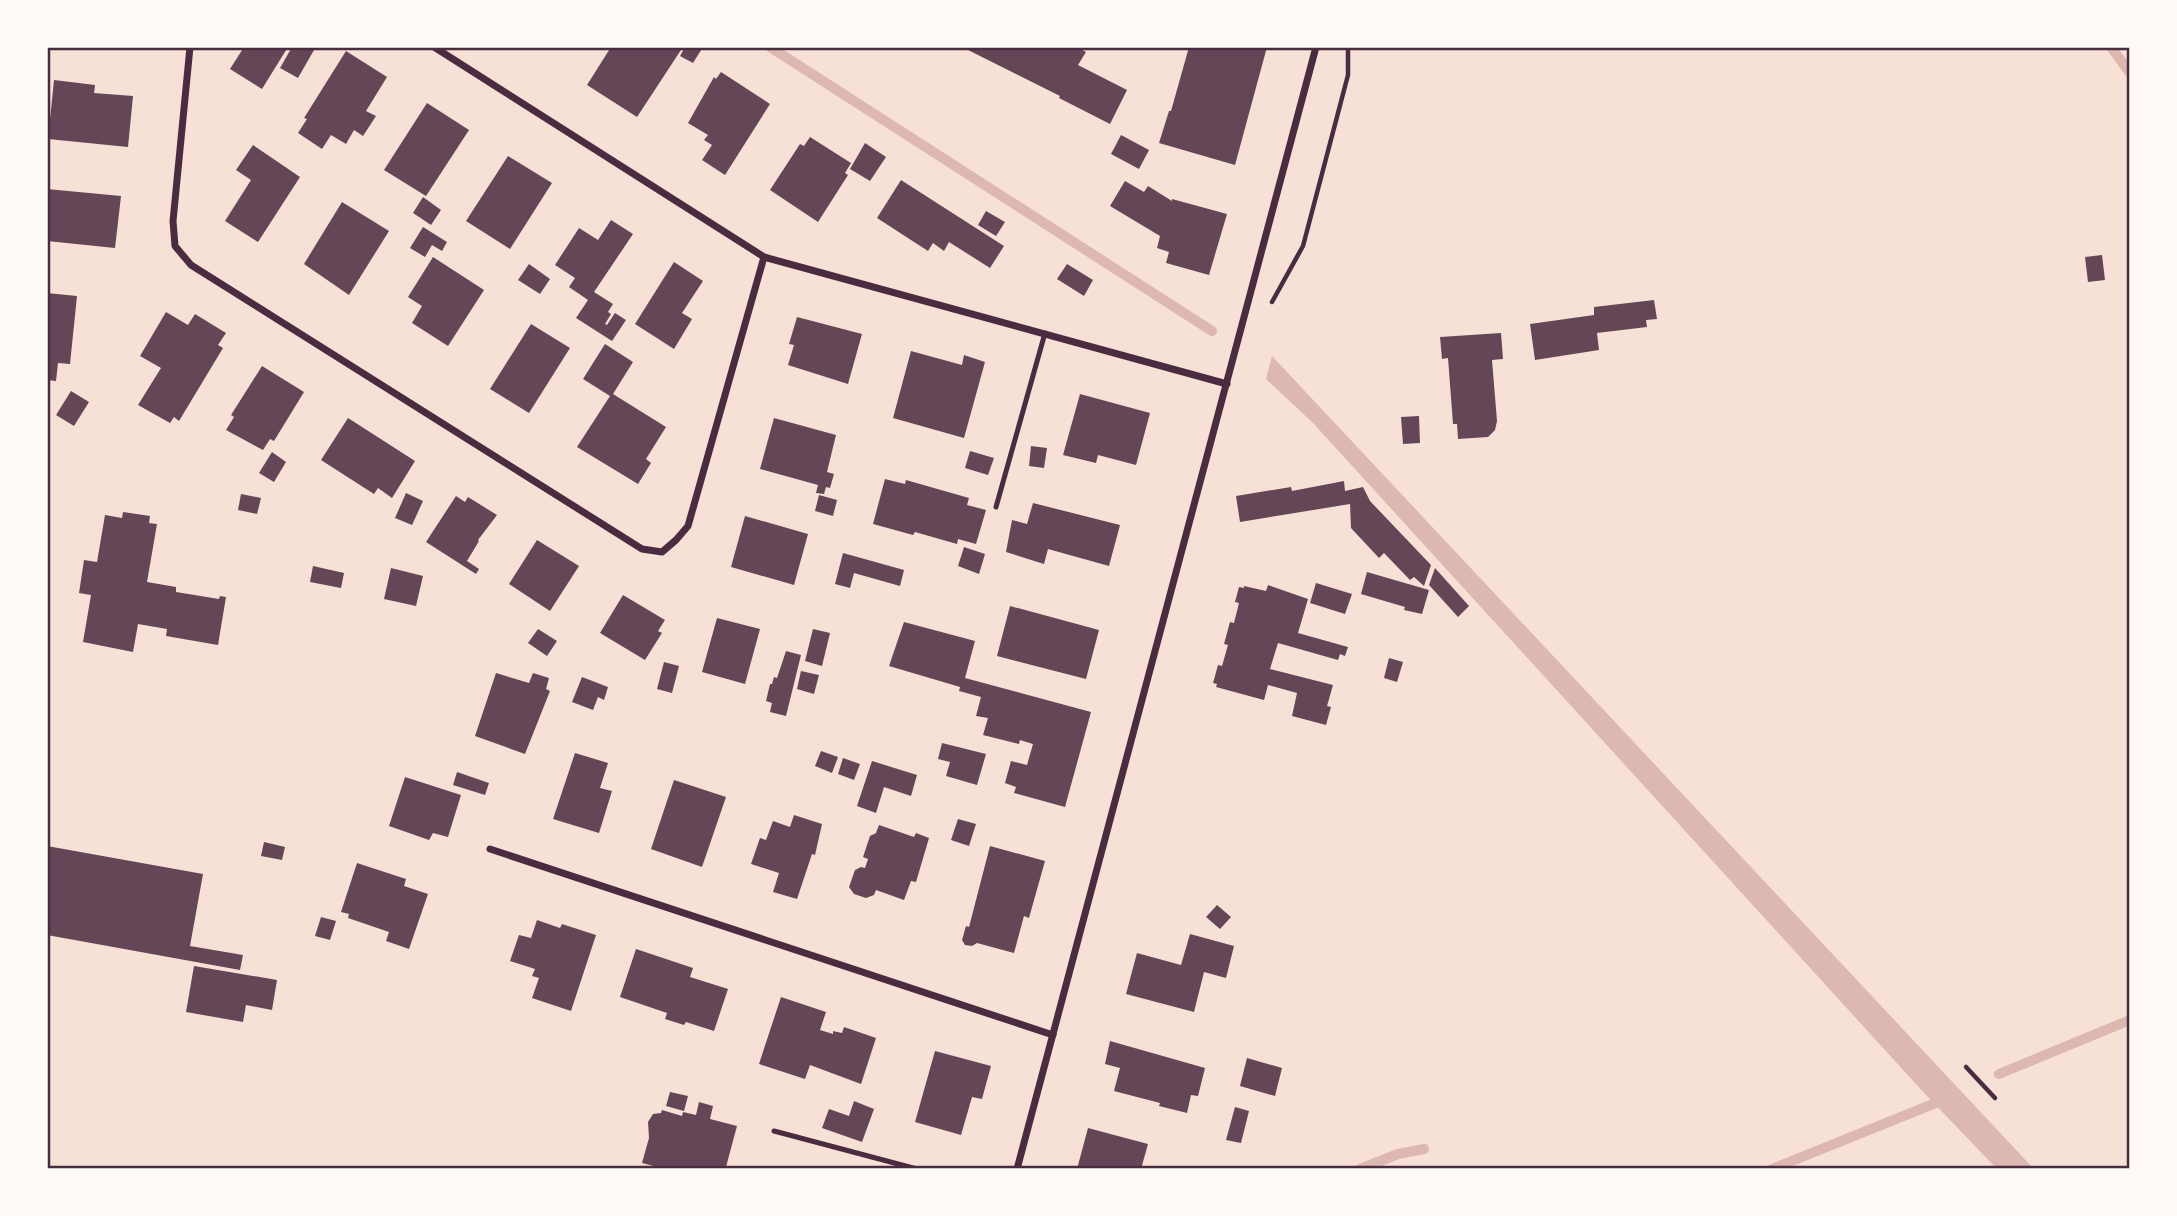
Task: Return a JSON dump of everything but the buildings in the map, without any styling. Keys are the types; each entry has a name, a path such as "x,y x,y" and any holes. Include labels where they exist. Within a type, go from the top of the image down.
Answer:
{"street":[{"path":"190,47 173,221 175,246 191,265 642,549 662,552 688,526 764,257"},
{"path":"434,47 764,257 1227,384"},
{"path":"1017,1169 1316,47"},
{"path":"490,849 1053,1035"}],"lane":[{"path":"996,507 1045,333"},
{"path":"774,1131 917,1169"}],"path":[{"path":"1271,304 1303,246 1348,75 1348,47"},
{"path":"1966,1067 1995,1098"}],"shaded area":[{"path":"1272,356 2034,1169 1997,1169 1926,1095 1313,423 1266,379"}],"waterway":[{"path":"770,47 1212,331"},
{"path":"2111,47 2130,73"},
{"path":"1999,1074 2130,1020"},
{"path":"1772,1169 1948,1098"},
{"path":"1360,1169 1398,1154 1424,1149"}]}
